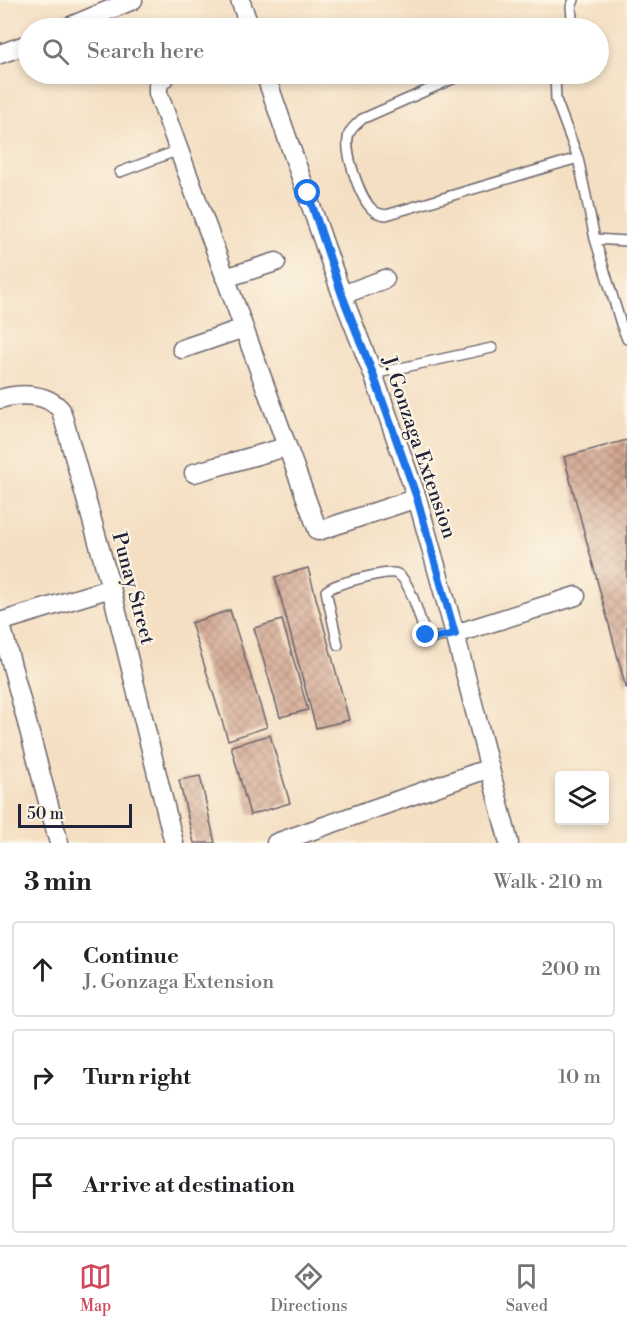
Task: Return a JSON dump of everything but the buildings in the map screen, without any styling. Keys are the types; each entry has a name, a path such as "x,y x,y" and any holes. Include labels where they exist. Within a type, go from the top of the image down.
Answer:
{"street":[{"path":"90,18 133,0"},
{"path":"240,0 246,18"},
{"path":"0,54 18,48"},
{"path":"159,84 158,93 318,531 417,498"},
{"name":"J. Gonzaga Extension","path":"268,84 342,295 417,498 509,843"},
{"path":"225,278 276,262"},
{"path":"342,295 385,279"},
{"path":"182,349 244,328"},
{"name":"Punay Street","path":"0,399 40,396 53,401 61,410 111,588 174,843"},
{"path":"194,472 286,447"},
{"path":"59,843 0,622 111,588"},
{"path":"455,634 576,596"},
{"path":"276,843 490,768"}],"lane":[{"path":"572,18 571,8 574,0"},
{"path":"441,84 362,119 350,130 349,154 361,194 375,213 386,215 578,158"},
{"path":"555,84 556,100 578,158 595,239 627,339"},
{"path":"120,172 179,150"},
{"path":"595,239 627,241"},
{"path":"373,374 492,348"},
{"path":"338,645 326,591 333,586 358,579 394,573 407,583 430,639 455,634"}],"route":[{"path":"308,193 342,295 417,498 455,634 430,639 426,635"}]}
